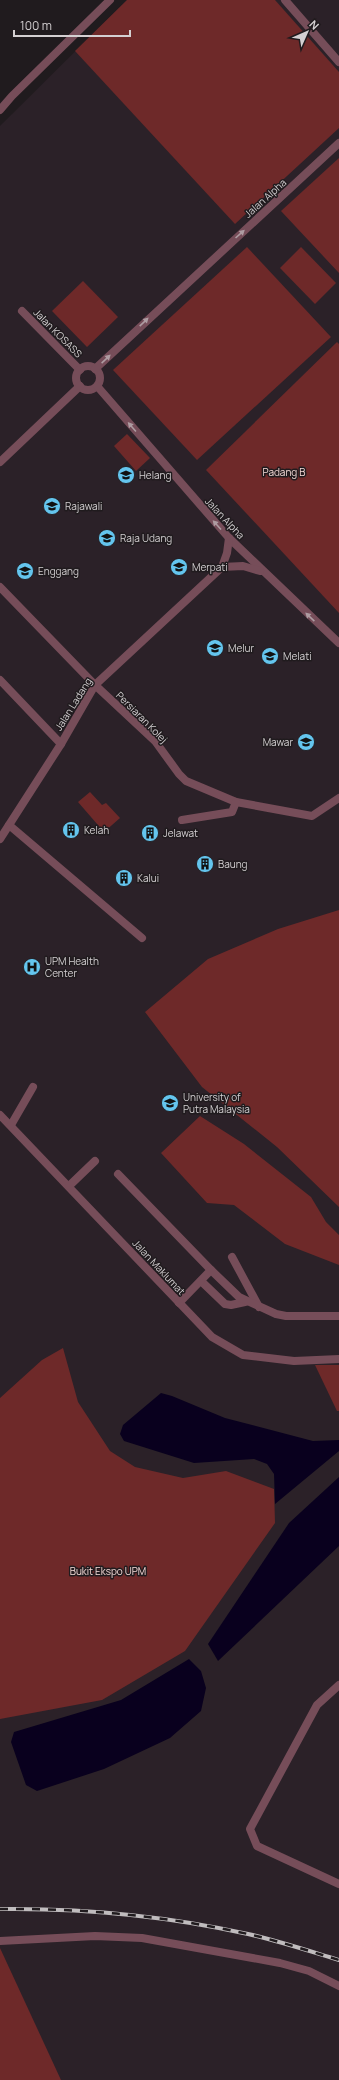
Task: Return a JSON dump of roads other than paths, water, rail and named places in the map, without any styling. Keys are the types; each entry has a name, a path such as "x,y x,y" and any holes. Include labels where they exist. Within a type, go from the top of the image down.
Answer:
{"street":[{"path":"0,110 12,96 110,0"},
{"path":"285,0 339,62"},
{"name":"Jalan Alpha","path":"95,369 339,143"},
{"name":"Jalan KOSASS","path":"22,311 80,370"},
{"path":"88,367 95,369 100,379 97,386 87,390 80,386 76,379 80,370 88,367"},
{"path":"0,462 80,386"},
{"name":"Jalan Alpha","path":"97,386 229,538 339,643"},
{"path":"229,538 227,552 222,568 243,566 262,571"},
{"name":"Jalan Ladang","path":"0,839 60,744 94,685 222,568"},
{"name":"Persiaran Kolej","path":"0,587 94,685 154,741 186,781 236,802 312,816 339,798"},
{"path":"0,680 60,744"},
{"path":"182,820 232,812 236,802"},
{"path":"9,825 142,938"},
{"path":"11,1125 33,1087"},
{"name":"Jalan Maklumat","path":"0,1115 212,1337 243,1354 294,1362 339,1359"},
{"path":"68,1186 95,1161"},
{"path":"118,1174 245,1302 286,1316 339,1316"},
{"path":"232,1257 259,1307"},
{"path":"179,1303 212,1270"},
{"path":"201,1281 225,1304 231,1305 245,1302"},
{"path":"339,1685 317,1706 250,1829 257,1846 339,1884"},
{"path":"0,1941 95,1936 142,1938 280,1963 309,1971 339,1986"}],"railway":[{"path":"0,1909 62,1910 125,1914 187,1922 260,1937 339,1960"}],"place":[{"name":"Helang","path":"126,475"},
{"name":"Rajawali","path":"52,506"},
{"name":"Raja Udang","path":"107,538"},
{"name":"Merpati","path":"179,567"},
{"name":"Enggang","path":"25,571"},
{"name":"Melur","path":"215,648"},
{"name":"Melati","path":"270,656"},
{"name":"Mawar","path":"306,742"},
{"name":"Kelah","path":"71,830"},
{"name":"Jelawat","path":"150,833"},
{"name":"Baung","path":"205,864"},
{"name":"Kalui","path":"124,878"},
{"name":"UPM Health Center","path":"32,967"},
{"name":"University of Putra Malaysia","path":"170,1103"}],"park label":[{"name":"Padang B","path":"284,472"},
{"name":"Bukit Ekspo UPM","path":"108,1571"}]}
